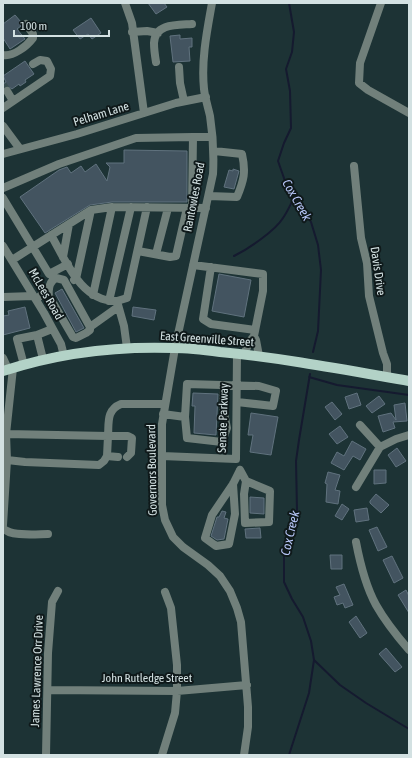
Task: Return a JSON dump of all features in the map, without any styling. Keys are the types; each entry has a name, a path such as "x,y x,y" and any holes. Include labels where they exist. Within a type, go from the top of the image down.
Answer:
{"main road":[{"name":"East Greenville Street","path":"8,369 43,360 92,351 127,348 175,348 258,356 409,381"}],"street":[{"path":"125,3 132,23 144,113"},
{"name":"Rantowles Road","path":"175,348 213,174 214,151 210,116 204,90 203,63 212,3"},
{"path":"381,3 360,63 359,83 372,93 409,113"},
{"path":"3,55 11,55 30,42 33,38 33,34 26,24"},
{"path":"156,62 154,42 158,33 166,26 192,24"},
{"path":"132,32 147,31 158,33"},
{"path":"3,108 50,76 51,69 47,62 40,60 32,64"},
{"path":"179,67 180,83 184,101"},
{"path":"7,91 13,101"},
{"name":"Pelham Lane","path":"3,154 20,148 77,134 184,101 206,97"},
{"path":"3,126 20,148"},
{"path":"138,251 170,257 176,256 190,208 193,137"},
{"path":"3,188 59,164 136,138 212,137"},
{"path":"208,196 236,197 245,175 242,154 214,151"},
{"name":"Davis Drive","path":"354,166 361,238 367,263 369,296 383,353 388,364 387,377"},
{"path":"3,198 49,274 68,264"},
{"path":"12,260 91,210 112,207 206,208"},
{"path":"94,295 112,207"},
{"path":"127,348 124,326 114,303 131,207"},
{"path":"90,327 64,280 60,278 53,280 48,289 49,296 73,336 76,338 90,330 90,327 114,303 127,298 147,208"},
{"path":"156,254 168,208"},
{"path":"76,279 91,210"},
{"path":"63,256 70,224"},
{"path":"51,235 76,279 89,293 100,299 114,303"},
{"name":"McLees Road","path":"3,246 35,297 61,344 64,356"},
{"path":"193,265 263,274 263,290 254,333 241,354"},
{"path":"210,267 203,319 211,324 254,333"},
{"path":"66,284 76,279"},
{"path":"3,297 35,297 43,294 49,296"},
{"path":"24,365 17,339 36,335 52,329"},
{"path":"254,333 258,356"},
{"path":"36,335 43,360"},
{"name":"Governors Boulevard","path":"175,348 162,424 162,505 167,526 178,542 214,570 230,591 241,622 247,685 248,727 244,755"},
{"name":"Senate Parkway","path":"162,456 236,458 236,385 241,354"},
{"path":"3,358 8,369 3,525"},
{"path":"224,386 223,408 227,428 222,442 187,438 185,417 187,384 259,386 276,391 274,406 237,402"},
{"path":"5,460 99,465 107,456 110,412 115,407 121,404 165,404"},
{"path":"163,414 185,417"},
{"path":"360,425 380,447"},
{"path":"5,435 130,436 132,438 131,453 128,457"},
{"path":"356,487 380,447 396,439 409,435"},
{"path":"107,456 118,457"},
{"path":"233,484 235,514 229,544 216,546 205,538 212,515 233,484 240,470 246,481 244,494 245,523 270,522 270,491 246,481"},
{"path":"3,528 6,532 13,534 48,534"},
{"path":"356,542 362,572 375,604 394,633 409,650"},
{"name":"James Lawrence Orr Drive","path":"46,755 48,653 52,602 58,590"},
{"path":"162,755 175,713 177,691 177,664 171,608 165,592"},
{"name":"John Rutledge Street","path":"48,690 177,691 247,685"}],"building":[{"path":"148,3 164,3 167,7 156,14"},
{"path":"15,15 21,22 21,26 17,29 25,39 10,49 3,38 3,24"},
{"path":"91,18 101,33 92,39 88,34 80,39 73,30"},
{"path":"180,35 180,39 192,38 192,47 189,47 190,61 173,62 170,36"},
{"path":"25,61 34,74 25,80 26,82 20,86 19,84 12,89 7,86 3,87 3,84 6,82 3,76"},
{"path":"124,150 187,151 187,202 112,202 90,205 45,233 20,197 59,170 67,167 71,173 81,166 85,172 96,164 107,181 110,167 106,163 124,163"},
{"path":"233,169 239,171 234,189 224,187 229,170 233,171"},
{"path":"219,274 251,280 244,317 212,311"},
{"path":"62,289 84,328 76,332 55,293"},
{"path":"25,307 30,328 3,335 3,316 9,315 8,311"},
{"path":"133,307 156,310 154,320 132,316"},
{"path":"193,393 218,394 216,435 194,433 195,406 192,406"},
{"path":"357,393 361,405 349,409 345,397"},
{"path":"379,396 385,404 372,413 366,406"},
{"path":"332,402 342,414 335,420 325,407"},
{"path":"405,403 407,421 393,422 395,428 383,432 378,416 391,413 396,420 394,405"},
{"path":"251,413 278,417 271,455 250,452 253,435 248,435"},
{"path":"340,426 348,437 337,444 329,434"},
{"path":"352,441 366,449 360,460 353,456 344,470 331,463 337,452 344,456"},
{"path":"397,448 406,461 396,467 388,455"},
{"path":"374,470 386,470 386,483 374,484"},
{"path":"328,472 340,475 335,490 340,491 338,504 326,502 327,484 325,483"},
{"path":"376,494 389,505 381,513 370,503"},
{"path":"250,497 264,498 264,514 250,513"},
{"path":"342,504 349,509 342,520 335,516"},
{"path":"367,508 369,520 356,522 354,510"},
{"path":"222,511 226,512 224,518 228,519 224,539 217,540 211,536 217,517 219,517"},
{"path":"377,527 387,547 378,551 369,530"},
{"path":"260,528 261,538 246,538 245,529"},
{"path":"330,555 342,555 342,569 331,569"},
{"path":"392,556 403,578 394,583 383,560"},
{"path":"344,584 353,605 345,608 343,603 337,605 334,597 340,595 336,587"},
{"path":"406,590 409,596 409,613 398,595"},
{"path":"356,616 367,633 360,638 349,622"},
{"path":"386,648 402,667 395,672 379,654"}],"waterway":[{"name":"Cox Creek","path":"289,3 294,32 292,52 286,69 290,91 291,128 278,161 285,181 311,222 318,245 321,270 318,331 313,352"},
{"path":"234,256 268,234 285,215 295,196"},
{"name":"Cox Creek","path":"289,755 309,693 314,660 311,641 303,617 284,582 284,556 297,510 296,461 310,374"},
{"path":"309,377 337,385 409,395"},
{"path":"314,660 340,685 409,729"}],"tunnel":[{"path":"3,85 7,91"}]}
